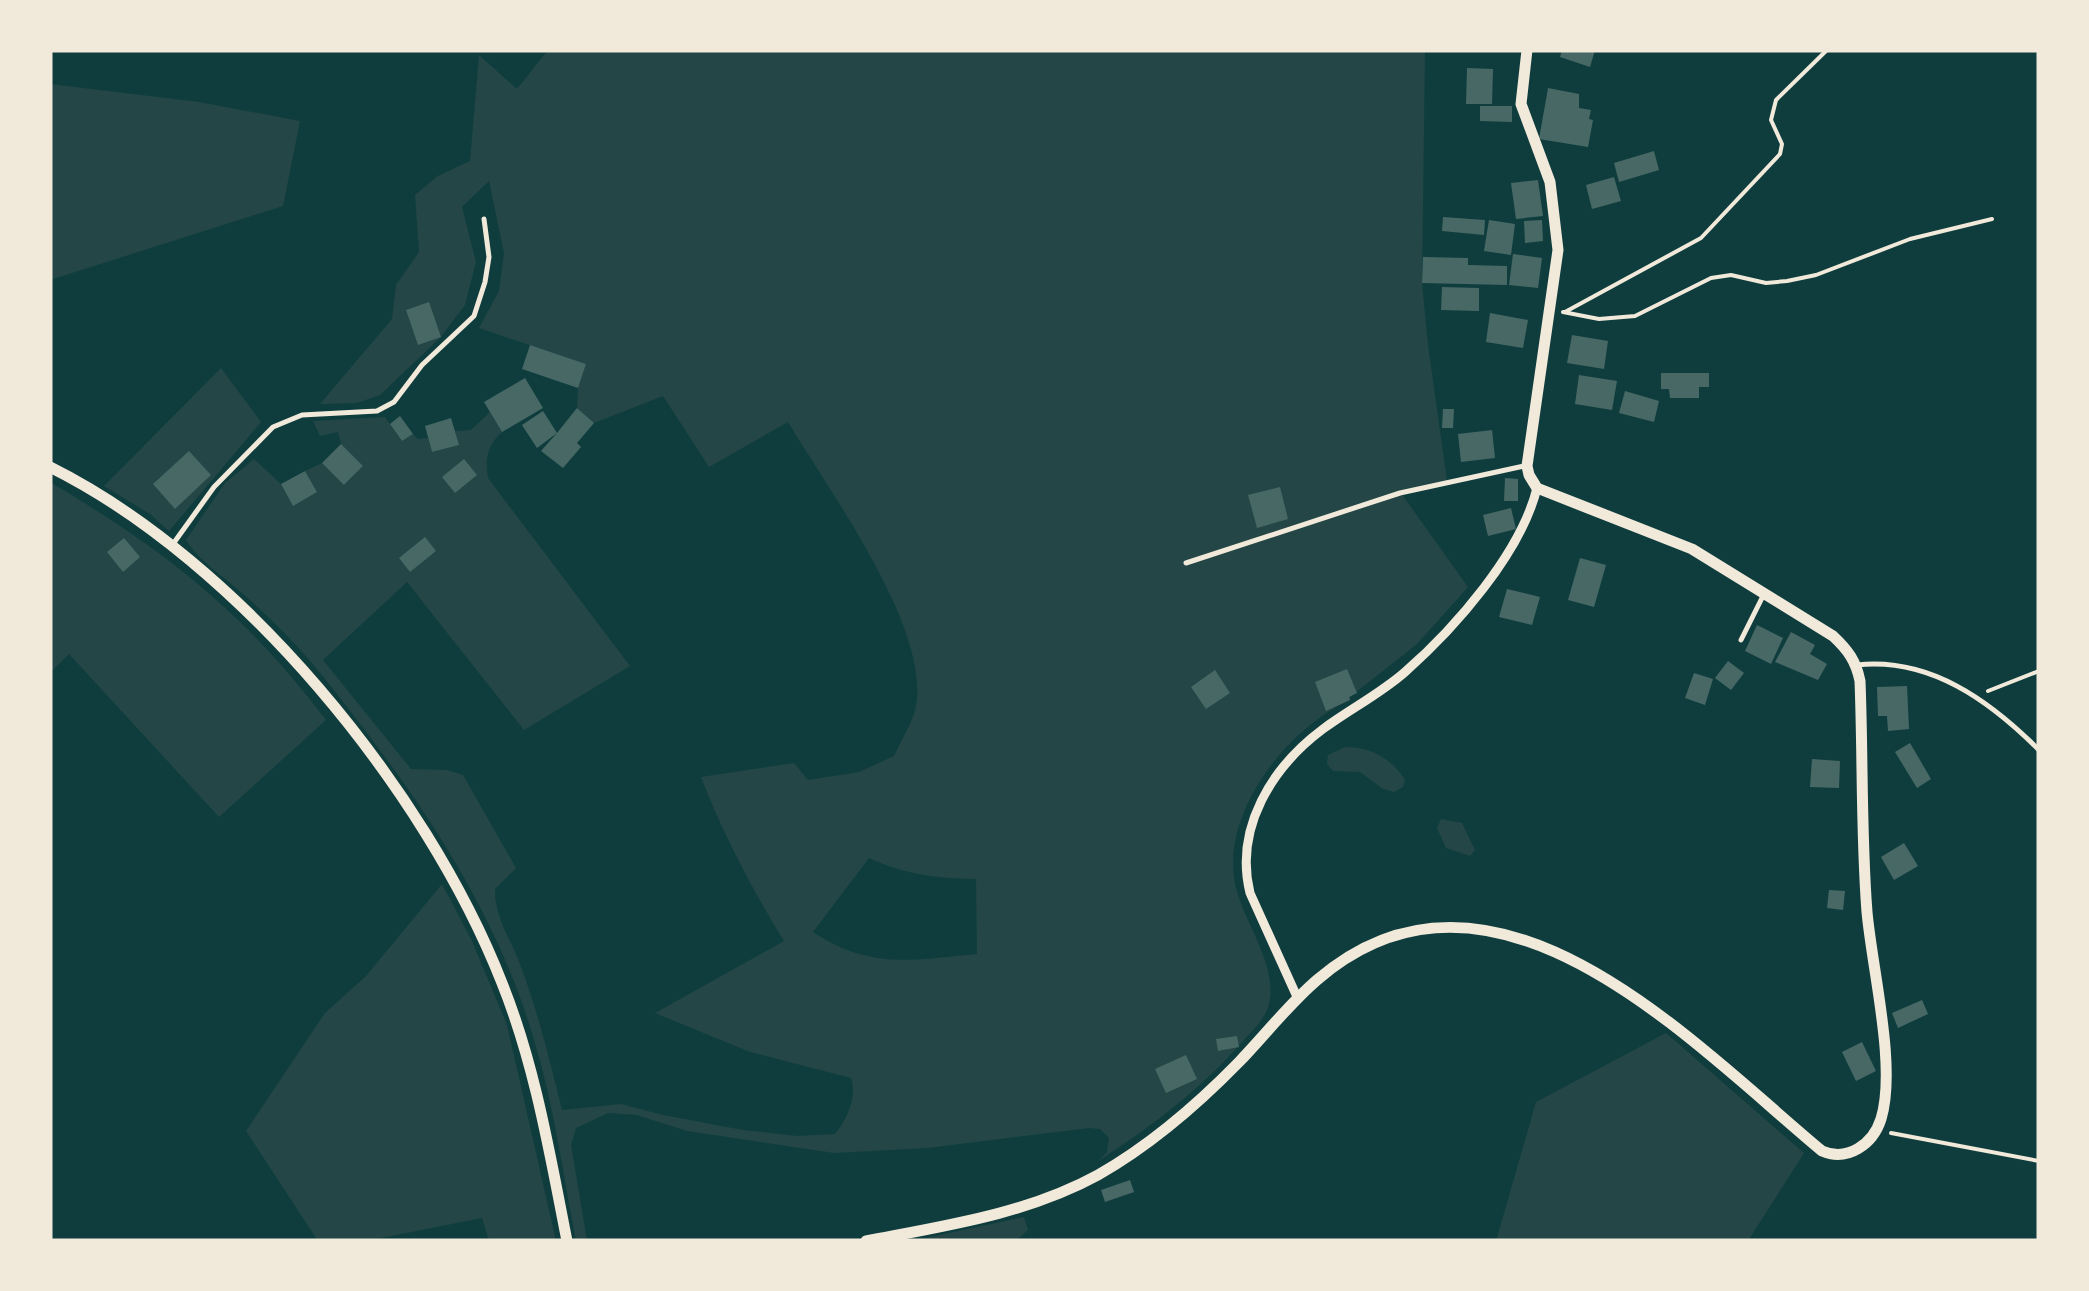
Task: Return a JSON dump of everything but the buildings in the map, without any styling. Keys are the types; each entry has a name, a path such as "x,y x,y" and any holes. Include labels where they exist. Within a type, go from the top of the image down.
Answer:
{"street":[{"path":"866,1241 1010,1210 1059,1194 1102,1172 1196,1103 1339,962 1379,939 1424,928 1482,929 1549,950 1618,985 1644,1002 1822,1152 1832,1156 1846,1154 1869,1140 1877,1130 1888,1080 1867,908 1860,681 1856,665 1833,636 1692,550 1537,488 1528,475 1557,265 1557,233 1550,182 1521,104 1527,50"},
{"path":"50,467 134,516 272,635 394,785 439,854 475,920 503,984 524,1046 568,1241"},
{"path":"1298,999 1245,875 1248,839 1260,802 1298,751 1404,672 1473,599 1524,528 1537,488"}],"lane":[{"path":"171,547 214,487 273,427 302,415 377,411 394,402 422,365 474,316 488,257 484,220"},
{"path":"1186,563 1400,493 1527,466"},
{"path":"1741,640 1764,594"},
{"path":"1856,665 1873,663 1906,668 1950,681 1977,696 2039,750"}],"path":[{"path":"1564,312 1702,238 1780,154 1782,144 1771,120 1776,100 1828,50"},
{"path":"1550,308 1599,319 1635,316 1712,278 1730,275 1766,283 1787,281 1910,239 1992,219"},
{"path":"1977,696 2039,670"},
{"path":"1877,1130 2039,1161"}],"shaded area":[{"path":"548,50 1425,50 1422,283 1447,481 1401,493 1468,587 1417,644 1350,700 1303,731 1263,777 1237,832 1233,860 1240,902 1269,975 1267,1009 1251,1033 1192,1092 1097,1162 1107,1152 1109,1138 1100,1129 928,1148 834,1153 687,1131 637,1115 608,1113 576,1128 571,1145 587,1241 576,1241 553,1114 534,1040 517,989 472,893 417,802 321,674 282,631 186,540 225,483 254,459 281,484 293,505 317,492 305,471 322,463 345,485 363,466 341,444 338,432 320,436 313,421 385,417 402,441 413,434 418,439 428,438 432,452 458,445 455,431 471,430 490,412 502,432 488,453 488,478 630,666 524,730 407,582 323,660 411,769 447,770 463,775 516,868 495,889 497,909 532,1000 562,1110 621,1104 743,1130 797,1136 835,1134 850,1108 851,1078 750,1052 655,1013 784,941 739,861 701,777 794,763 808,780 859,772 894,756 916,706 916,674 908,638 892,600 873,560 788,422 709,467 663,396 594,423 577,408 578,388 586,364 479,328 499,291 504,253 489,181 462,207 476,262 465,305 441,337 380,395 357,403 320,404 392,319 396,285 419,252 415,195 438,176 470,161 479,55 517,89","holes":["869,858 921,874 976,879 977,954 892,960 854,952 813,932"]},
{"path":"50,84 199,102 300,121 283,206 50,280"},
{"path":"221,368 261,422 169,531 150,514 104,486"},
{"path":"50,482 130,533 201,586 265,647 326,720 219,817 69,654 50,673"},
{"path":"1345,747 1363,749 1387,760 1405,780 1403,787 1394,792 1360,772 1333,771 1327,764 1328,755"},
{"path":"1441,819 1462,823 1475,850 1470,856 1446,848 1437,828"},
{"path":"442,884 472,941 507,1025 556,1241 489,1241 482,1218 366,1241 318,1241 246,1131 325,1013 366,976"},
{"path":"1666,1033 1804,1153 1748,1241 1496,1241 1536,1102"},
{"path":"1024,1217 1028,1230 1015,1241 911,1241"}]}
